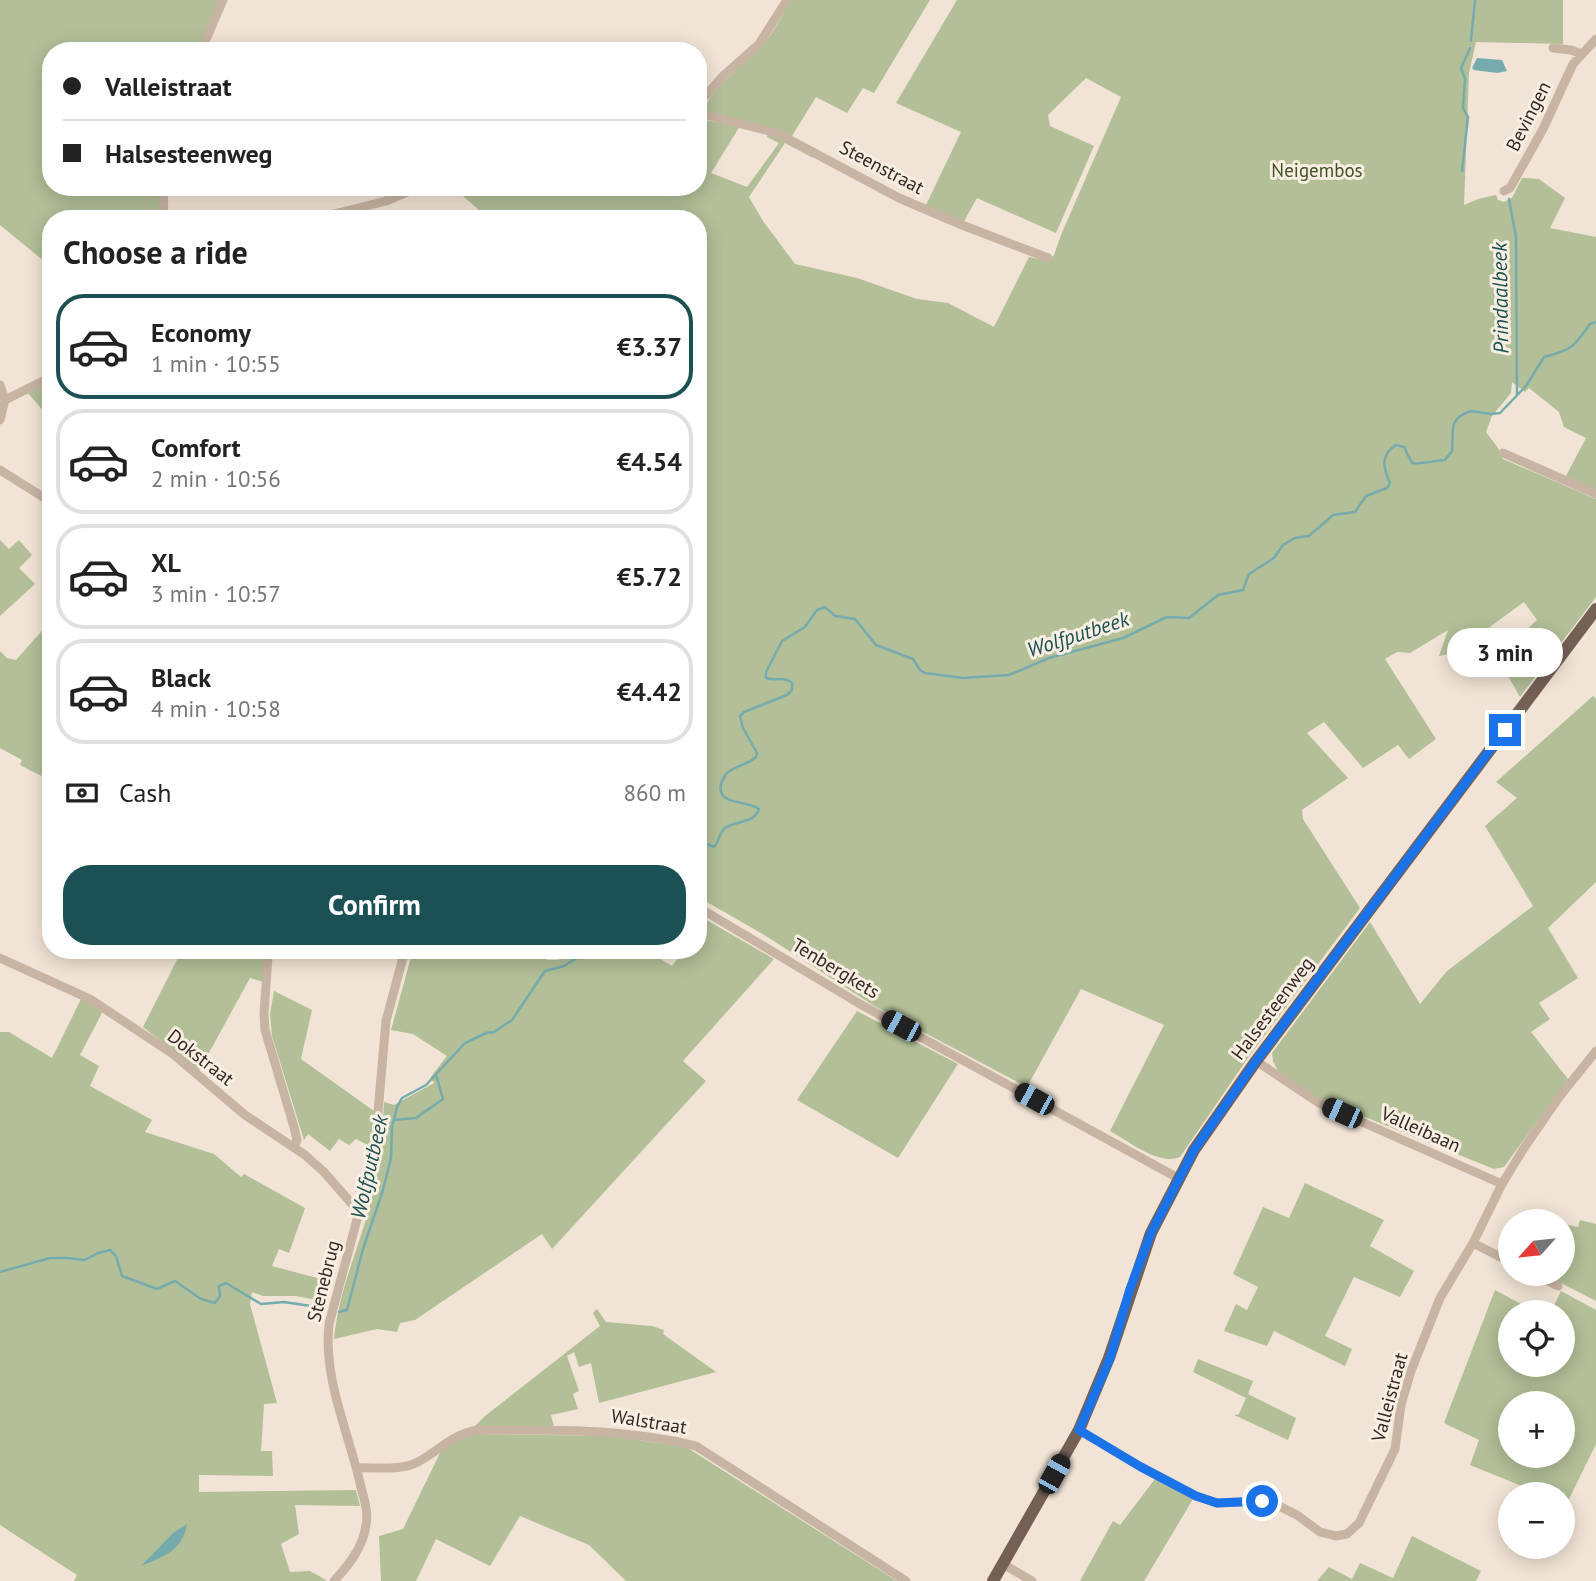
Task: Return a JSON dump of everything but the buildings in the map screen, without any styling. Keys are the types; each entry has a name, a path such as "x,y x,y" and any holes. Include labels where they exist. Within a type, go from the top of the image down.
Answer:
{"main road":[{"name":"Halsesteenweg","path":"993,1581 1079,1430 1110,1358 1130,1289 1151,1233 1178,1178 1212,1123 1596,610"}],"street":[{"path":"205,42 223,0"},
{"path":"707,94 759,44 788,0"},
{"name":"Bevingen","path":"1504,191 1510,188 1544,129 1573,64 1596,38"},
{"path":"1553,48 1582,54"},
{"name":"Steenstraat","path":"707,115 777,133 821,154 899,198 1048,258"},
{"path":"350,210 398,196"},
{"path":"5,400 42,382"},
{"path":"0,385 5,400 0,420"},
{"path":"1503,453 1596,494"},
{"path":"0,470 42,496"},
{"name":"Tenbergkets","path":"707,912 860,1004 1178,1178"},
{"name":"Dokstraat","path":"0,958 90,999 173,1054 245,1115 295,1147 324,1172 359,1212"},
{"path":"268,959 265,1030 294,1127 297,1140 295,1147"},
{"name":"Stenebrug","path":"334,1581 359,1549 367,1524 357,1468 332,1380 327,1340 335,1301 373,1168 386,1021 403,959"},
{"name":"Valleistraat","path":"1079,1430 1196,1496 1217,1503 1262,1501 1297,1515 1320,1532 1336,1536 1346,1534 1359,1523 1395,1448 1401,1405 1411,1371 1440,1298 1473,1243 1502,1184 1560,1096 1596,1051"},
{"name":"Valleibaan","path":"1256,1061 1319,1103 1502,1184"},
{"path":"1473,1243 1498,1256"},
{"name":"Walstraat","path":"357,1468 405,1466 417,1462 460,1433 477,1430 607,1431 683,1443 696,1446 906,1581"},
{"path":"1003,1564 1032,1581"}],"green space":[{"path":"0,0 221,0 202,42 42,42 42,196 160,196 161,210 42,210 42,259 0,225"},
{"path":"791,0 930,0 874,93 863,88 847,113 816,97 792,136 707,112 710,99 765,42"},
{"name":"Neigembos","path":"957,0 1563,0 1563,44 1476,42 1469,73 1464,205 1496,195 1498,200 1504,202 1512,198 1522,178 1539,179 1565,198 1550,228 1596,237 1596,490 1566,476 1586,438 1564,427 1559,412 1529,388 1525,392 1512,382 1511,393 1492,416 1486,432 1503,459 1596,499 1596,597 1520,697 1497,657 1537,620 1524,602 1454,653 1439,656 1448,630 1410,653 1397,652 1385,659 1436,739 1409,759 1398,745 1363,768 1324,722 1307,733 1348,778 1302,810 1303,819 1360,908 1250,1055 1180,1157 1171,1159 1153,1155 1110,1131 1164,1025 1081,989 1027,1087 876,1007 766,936 707,902 707,210 479,210 463,196 707,196 707,120 740,126 711,173 747,187 779,143 767,137 768,133 815,154 813,158 785,143 749,197 795,264 857,278 917,299 948,303 994,327 1029,257 1048,261 1054,255 1121,97 1086,78 1048,115 1050,126 1094,146 1056,233 977,198 963,223 925,207 961,132 896,103"},
{"path":"42,386 42,409 28,393"},
{"path":"0,540 9,549 19,540 32,555 19,568 35,584 0,616"},
{"path":"42,631 42,776 20,765 22,760 0,748 0,651 7,658 16,660"},
{"path":"1593,696 1596,699 1596,882 1548,928 1578,978 1539,1003 1550,1019 1531,1032 1568,1079 1504,1167 1494,1169 1318,1098 1278,1071 1272,1053 1370,922 1420,1004 1447,971 1533,906 1485,826 1517,798 1496,782"},
{"path":"707,920 774,959 683,1061 706,1081 552,1249 542,1234 415,1320 400,1323 397,1332 377,1329 334,1339 344,1289 375,1182 384,1102 394,1105 434,1083 430,1078 447,1056 413,1034 391,1030 411,959 660,959 672,966 677,959 707,959"},
{"path":"177,959 264,959 263,982 250,978 199,1071 143,1027"},
{"path":"274,991 312,1010 301,1059 374,1111 372,1147 356,1139 349,1145 339,1139 330,1151 308,1134 304,1140 272,1036 270,1014"},
{"path":"82,997 103,1011 80,1055 99,1066 90,1086 152,1120 145,1132 214,1154 241,1177 244,1174 305,1208 289,1253 279,1249 272,1266 332,1282 327,1302 296,1296 263,1296 252,1292 250,1304 277,1403 264,1404 261,1451 272,1451 273,1476 199,1475 199,1492 356,1490 360,1506 295,1505 299,1534 281,1544 290,1572 310,1571 325,1581 74,1581 77,1575 0,1525 0,1032 9,1032 52,1058"},
{"path":"857,1011 958,1064 898,1158 797,1100"},
{"path":"1305,1183 1384,1220 1370,1246 1414,1271 1400,1297 1354,1277 1325,1336 1352,1349 1345,1366 1274,1331 1267,1346 1224,1331 1236,1304 1247,1310 1258,1287 1233,1274 1263,1207 1289,1218"},
{"path":"1580,1220 1596,1224 1596,1301 1567,1286 1575,1286 1575,1226 1578,1227"},
{"path":"1495,1290 1514,1300 1498,1300 1498,1377 1575,1377 1575,1300 1557,1300 1561,1291 1596,1310 1596,1444 1575,1487 1575,1482 1512,1482 1470,1465 1479,1440 1444,1423"},
{"path":"597,1309 606,1322 652,1326 664,1330 663,1334 716,1372 599,1403 591,1363 579,1367 574,1352 567,1356 579,1391 573,1394 578,1409 551,1415 554,1427 475,1426 600,1326 593,1313"},
{"path":"1198,1359 1253,1381 1248,1394 1296,1418 1288,1440 1234,1415 1239,1414 1246,1398 1193,1372"},
{"path":"476,1434 610,1436 686,1447 897,1581 626,1581 589,1545 520,1516 490,1566 436,1539 416,1581 381,1581 379,1536 403,1529 441,1451 460,1438"},
{"path":"1155,1479 1193,1499 1144,1581 1080,1581 1113,1521 1120,1525"},
{"path":"1412,1536 1481,1571 1476,1581 1317,1581 1329,1567 1352,1579 1360,1563 1393,1578"}],"water":[{"path":"1477,58 1502,60 1507,71 1497,73 1474,70 1472,68"},
{"path":"187,1524 177,1546 165,1556 141,1566 173,1533"}],"waterway":[{"name":"Prindaalbeek","path":"1471,41 1475,0"},
{"name":"Prindaalbeek","path":"1462,171 1468,117 1463,108 1465,79 1461,68 1470,48"},
{"name":"Prindaalbeek","path":"1509,199 1516,237 1517,395"},
{"name":"Wolfputbeek","path":"707,844 714,847 725,828 757,814 759,809 728,799 721,791 726,774 756,757 757,753 743,728 740,716 787,695 792,690 792,683 766,678 766,672 782,641 805,627 817,610 825,607 835,616 855,619 876,645 913,659 925,673 963,678 1009,675 1049,658 1123,638 1167,617 1189,618 1218,595 1243,590 1249,574 1274,558 1283,545 1295,538 1309,536 1333,515 1355,512 1366,496 1387,488 1390,483 1385,457 1396,445 1404,447 1412,463 1445,460 1452,451 1453,426 1458,418 1471,411 1500,413 1526,386 1544,357 1572,346 1590,324 1596,322"},
{"name":"Wolfputbeek","path":"339,1312 347,1310 363,1249 383,1190 391,1158 392,1127 402,1098 426,1085 465,1043 494,1032 512,1020 545,971 564,966 575,959"},
{"path":"394,1120 416,1118 443,1099 436,1075"},
{"name":"Wolfputbeek","path":"0,1272 50,1258 85,1260 110,1250 116,1256 122,1276 157,1289 175,1281 201,1299 215,1303 220,1296 219,1286 226,1283 261,1304 284,1302 324,1308"}],"route":[{"path":"1262,1501 1217,1503 1196,1496 1079,1430 1110,1358 1130,1289 1151,1233 1194,1150 1256,1061 1505,730"}]}
